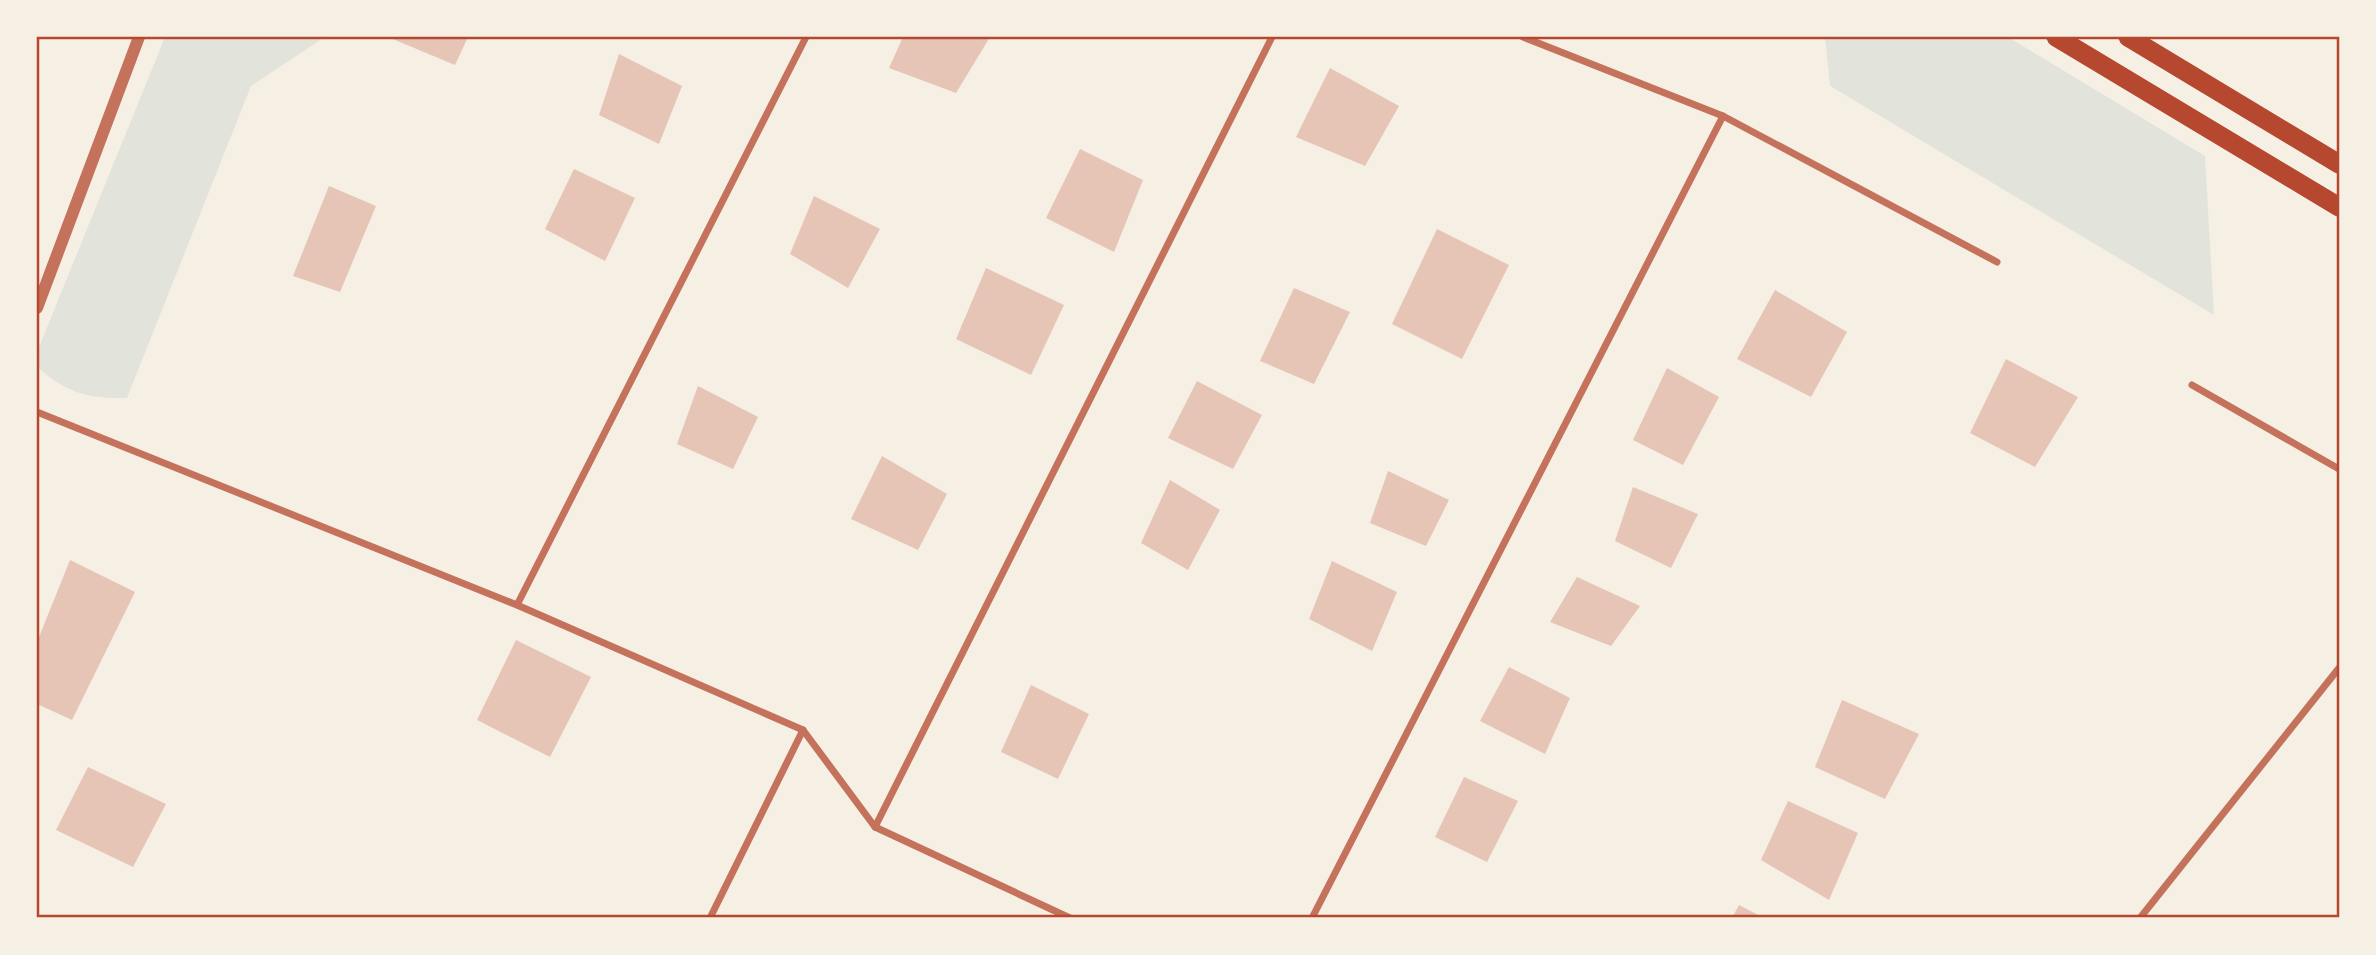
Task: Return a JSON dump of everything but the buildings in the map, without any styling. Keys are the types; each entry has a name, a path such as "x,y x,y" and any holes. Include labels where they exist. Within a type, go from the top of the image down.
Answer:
{"highway":[{"path":"2056,37 2339,207"},
{"path":"2128,37 2339,164"}],"street":[{"path":"37,308 138,37"},
{"path":"517,605 806,37"},
{"path":"875,827 1272,37"},
{"path":"1523,37 1723,116 1997,262"},
{"path":"1312,918 1723,116"},
{"path":"2192,385 2339,468"},
{"path":"37,412 517,605 803,730 875,827 1070,918"},
{"path":"2140,918 2339,668"},
{"path":"710,918 803,730"}],"shaded area":[{"path":"165,37 325,37 251,86 127,398 79,393 58,383 37,367 37,352"},
{"path":"1825,37 2008,37 2205,156 2214,315 1830,86"}]}
